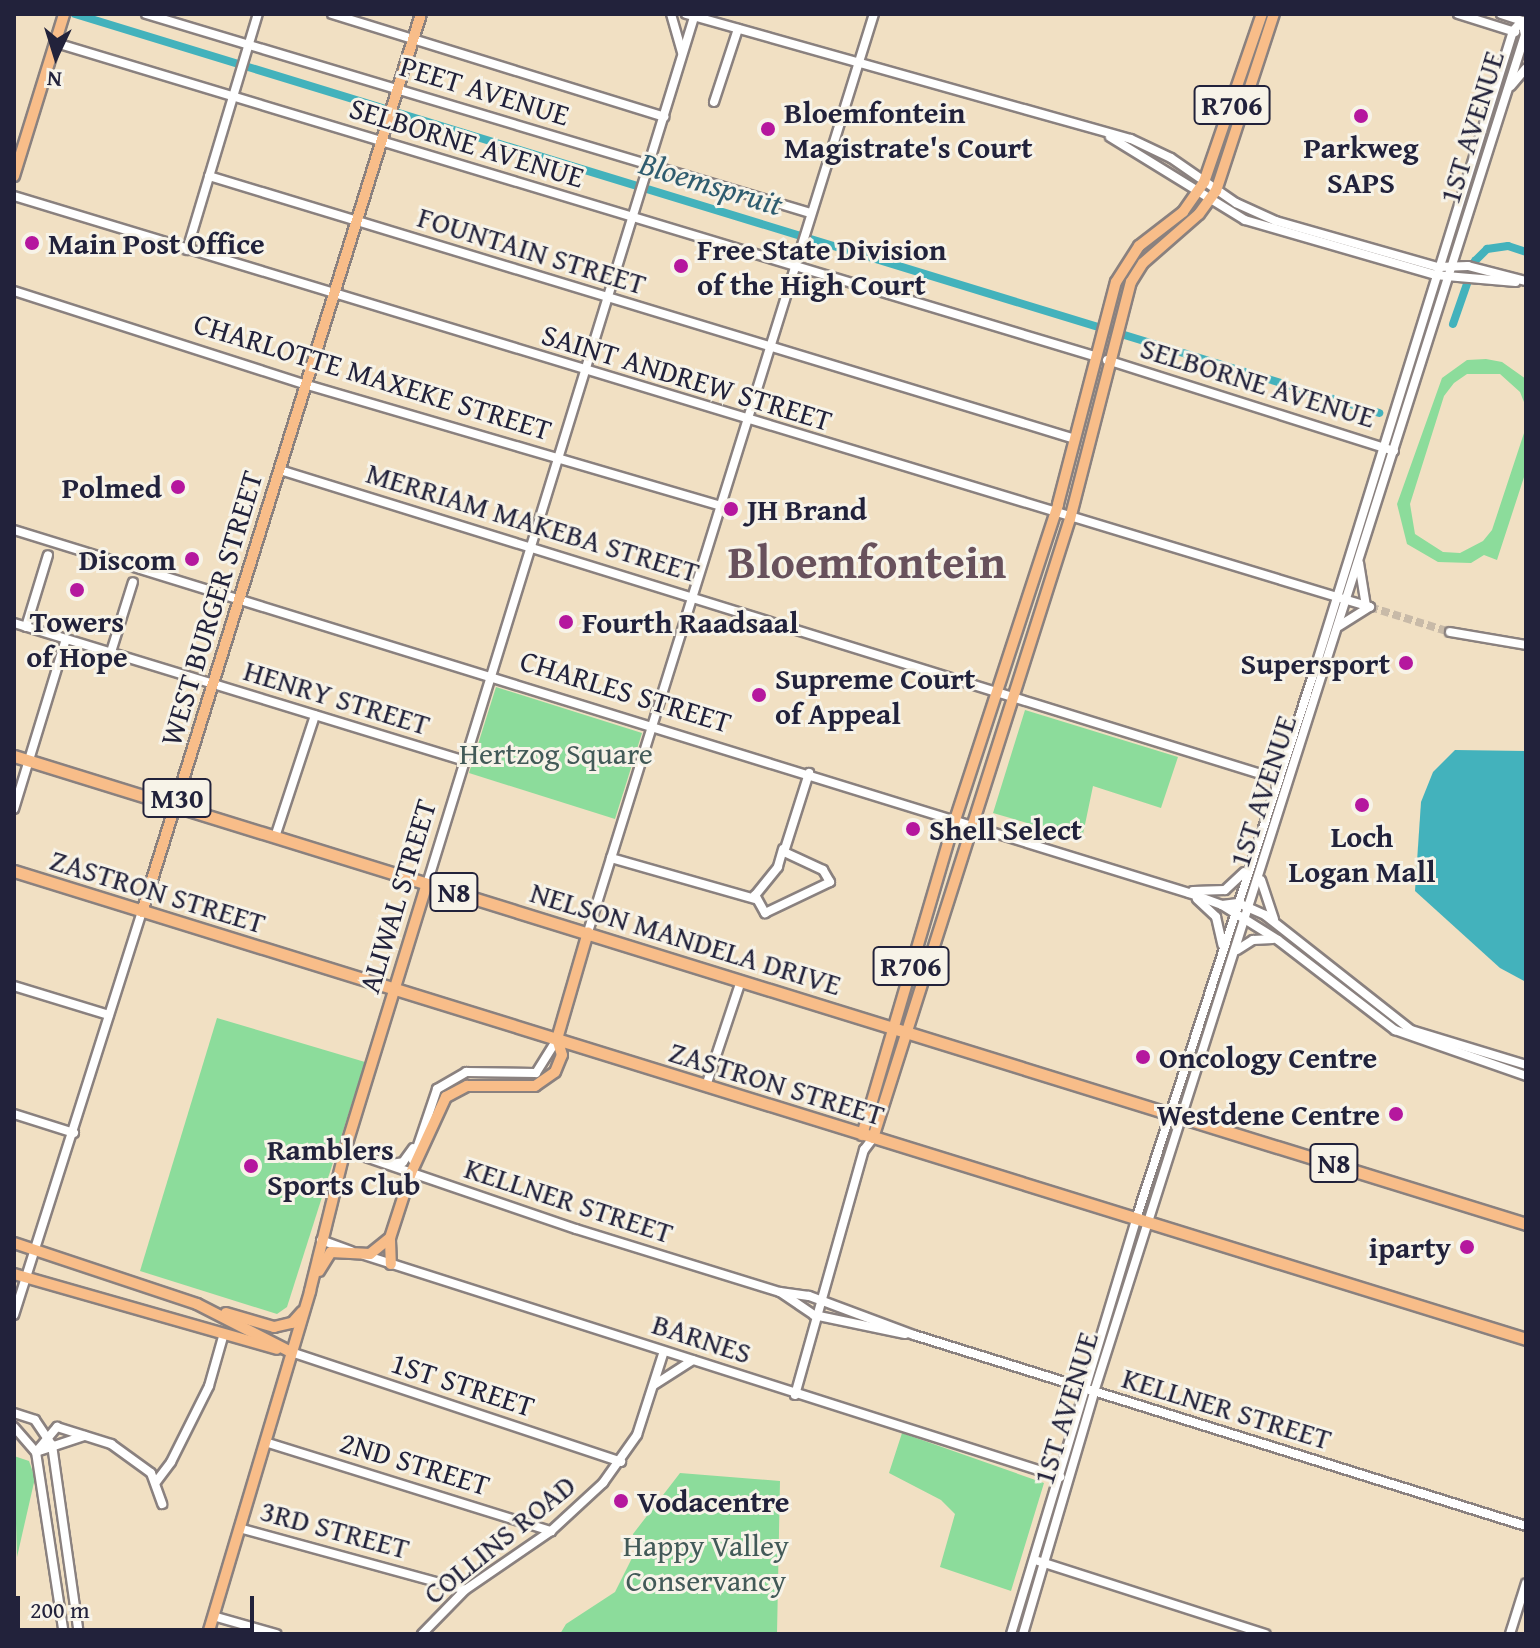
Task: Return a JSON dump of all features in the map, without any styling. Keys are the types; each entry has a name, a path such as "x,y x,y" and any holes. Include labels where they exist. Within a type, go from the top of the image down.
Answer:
{"highway":[{"name":"NELSON MANDELA DRIVE","path":"14,756 1526,1224"},
{"name":"ZASTRON STREET","path":"14,871 867,1136 1137,1216 1526,1339"}],"main road":[{"path":"14,176 64,14"},
{"name":"M30","path":"395,93 421,14"},
{"name":"R706","path":"867,1136 894,1028 955,820 1055,514 1108,307 1139,246 1183,212 1204,182 1262,14"},
{"name":"R706","path":"867,1136 907,1032 1070,519 1121,309 1143,263 1210,201 1216,191 1274,14"},
{"name":"WEST BURGER STREET","path":"142,912 395,93"},
{"path":"1072,438 1088,437"},
{"name":"ALIWAL STREET","path":"208,1634 305,1309 345,1150 427,884"},
{"path":"391,1264 390,1238 411,1173 446,1097 467,1086 544,1082 562,1055 557,1039 588,932"},
{"path":"310,1291 325,1255 340,1250 360,1254 380,1249 390,1238"},
{"path":"14,1243 274,1327 292,1323 305,1309"},
{"path":"20,1276 223,1337 291,1352"},
{"path":"197,1304 291,1352"}],"street":[{"name":"PEET AVENUE","path":"146,14 395,93 810,213"},
{"path":"187,250 258,14"},
{"path":"332,14 664,117"},
{"path":"671,14 682,57"},
{"path":"588,932 768,346 874,14"},
{"path":"1458,14 1526,35"},
{"path":"1501,14 1524,21"},
{"path":"692,15 1141,142 1216,191 1276,221 1449,277 1489,276 1526,281"},
{"name":"ALIWAL STREET","path":"427,884 462,760 560,457 664,117 692,15"},
{"name":"1ST AVENUE","path":"1011,1634 1068,1479 1149,1221 1222,953 1436,271 1513,31 1524,21"},
{"name":"1ST AVENUE","path":"1023,1634 1058,1477 1137,1216 1237,950 1526,35 1524,21"},
{"path":"714,102 738,29"},
{"name":"SELBORNE AVENUE","path":"56,43 381,136 795,261 1094,356"},
{"path":"1508,90 1526,68"},
{"path":"1106,134 1210,201 1270,228 1436,271 1452,266 1468,266 1489,276"},
{"name":"FOUNTAIN STREET","path":"209,176 1072,438"},
{"name":"SAINT ANDREW STREET","path":"14,196 585,372 1368,607"},
{"name":"CHARLOTTE MAXEKE STREET","path":"14,291 304,384 719,505"},
{"name":"SELBORNE AVENUE","path":"1107,360 1394,451"},
{"name":"MERRIAM MAKEBA STREET","path":"280,470 692,595 1277,779"},
{"name":"CHARLES STREET","path":"14,530 809,773 1222,905"},
{"path":"26,627 48,555"},
{"path":"1339,626 1368,607 1359,562"},
{"path":"111,652 133,582"},
{"name":"HENRY STREET","path":"14,623 462,760"},
{"path":"1450,632 1526,645"},
{"path":"14,809 66,639"},
{"path":"275,837 315,715"},
{"path":"755,899 783,849 809,773"},
{"path":"611,858 755,899 760,910 770,913 830,882 823,870 794,861 783,849"},
{"path":"1184,891 1225,890 1249,865"},
{"path":"1261,872 1262,892 1277,924"},
{"path":"1184,891 1216,917 1222,953"},
{"path":"1222,905 1238,903 1277,924 1411,1030 1526,1065"},
{"path":"1222,905 1278,940 1395,1030 1526,1076"},
{"name":"WEST BURGER STREET","path":"14,1315 20,1276 34,1248 74,1133 142,912"},
{"path":"1237,950 1260,939 1278,940"},
{"path":"706,1086 741,981"},
{"path":"14,986 109,1015"},
{"path":"411,1173 417,1140 431,1099 445,1083 466,1072 536,1073 557,1039"},
{"path":"14,1114 74,1133"},
{"path":"795,1395 814,1315 867,1136"},
{"path":"386,1165 403,1162 417,1140"},
{"name":"KELLNER STREET","path":"345,1150 780,1292 819,1299 914,1335 1526,1526"},
{"name":"BARNES","path":"321,1240 795,1395 1068,1479"},
{"name":"KELLNER STREET","path":"780,1292 814,1315 914,1335"},
{"path":"156,1482 171,1462 209,1386 223,1337"},
{"name":"COLLINS ROAD","path":"422,1634 465,1590 551,1531 621,1462 654,1386 664,1351"},
{"name":"1ST STREET","path":"291,1352 621,1462"},
{"path":"654,1386 693,1360"},
{"path":"15,1413 47,1432 53,1450 79,1634"},
{"path":"14,1427 36,1452 64,1634"},
{"path":"36,1452 47,1432 57,1427 89,1436 129,1454 156,1482 162,1504"},
{"path":"36,1452 53,1450 67,1439 89,1436"},
{"name":"2ND STREET","path":"265,1442 551,1531"},
{"name":"3RD STREET","path":"239,1528 465,1590"},
{"path":"1037,1561 1266,1634"},
{"path":"1510,1634 1526,1583"},
{"path":"59,1591 73,1588"},
{"path":"213,1616 276,1634"}],"green space":[{"path":"1467,360 1502,362 1526,379 1526,407 1520,392 1500,374 1467,374 1454,383 1444,396 1410,504 1415,534 1443,552 1460,553 1483,541 1492,530 1526,427 1526,471 1497,560 1484,555 1471,563 1438,562 1407,544 1397,504 1442,378"},
{"name":"Hertzog Square","path":"496,687 642,733 615,819 469,773"},
{"path":"1025,710 1178,757 1161,808 1093,786 1082,839 993,813"},
{"name":"Ramblers Sports Club","path":"217,1018 365,1062 287,1307 277,1314 140,1271"},
{"path":"902,1433 1044,1483 1011,1591 940,1567 955,1514 941,1500 889,1473"},
{"path":"14,1456 29,1461 35,1478 17,1557"},
{"name":"Happy Valley Conservancy","path":"680,1473 780,1481 777,1634 560,1634 566,1624 615,1592 635,1552 633,1534"}],"water":[{"path":"1455,750 1526,751 1526,982 1500,968 1415,891 1421,802 1433,772"}],"waterway":[{"name":"Bloemspruit","path":"75,14 1379,413"},
{"name":"Bloemspruit","path":"1453,324 1475,261 1487,249 1508,246 1526,252"}],"tunnel":[{"path":"1370,607 1450,632"}],"place":[{"name":"Parkweg SAPS","path":"1361,116"},
{"name":"Bloemfontein Magistrate's Court","path":"768,129"},
{"name":"Main Post Office","path":"32,243"},
{"name":"Free State Division of the High Court","path":"681,266"},
{"name":"Polmed","path":"178,487"},
{"name":"JH Brand","path":"731,509"},
{"name":"Discom","path":"192,559"},
{"name":"Towers of Hope","path":"77,590"},
{"name":"Fourth Raadsaal","path":"566,622"},
{"name":"Supersport","path":"1406,663"},
{"name":"Supreme Court of Appeal","path":"759,695"},
{"name":"Loch Logan Mall","path":"1362,805"},
{"name":"Shell Select","path":"913,829"},
{"name":"Oncology Centre","path":"1143,1057"},
{"name":"Westdene Centre","path":"1396,1114"},
{"name":"Ramblers Sports Club","path":"251,1166"},
{"name":"iparty","path":"1467,1247"},
{"name":"Vodacentre","path":"621,1501"}],"district":[{"name":"Bloemfontein","path":"867,561"}]}
